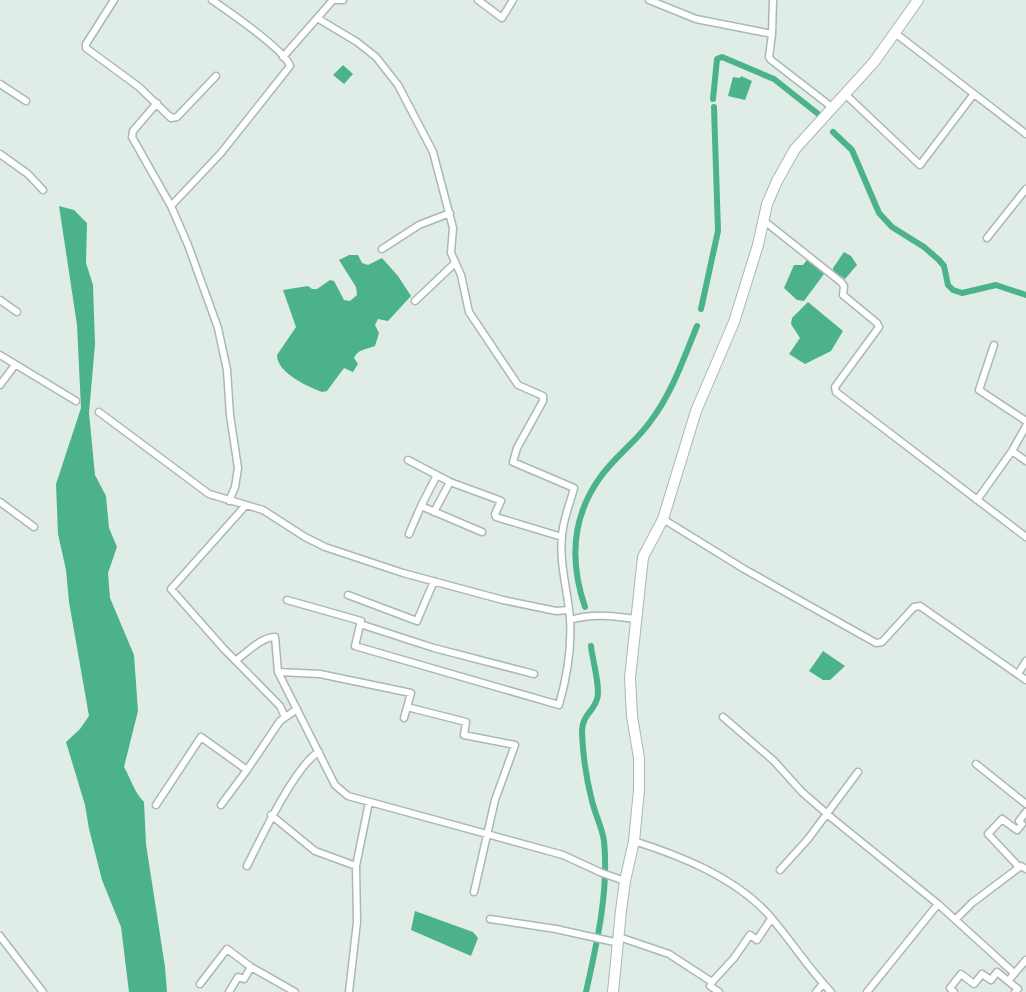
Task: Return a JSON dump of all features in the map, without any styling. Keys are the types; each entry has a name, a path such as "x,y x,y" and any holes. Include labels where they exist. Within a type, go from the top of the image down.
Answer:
{"main road":[{"path":"613,992 625,881 634,841 639,758 632,716 630,678 643,557 663,520 696,411 734,322 763,220 777,181 795,149 874,62 918,0"}],"street":[{"path":"114,0 86,44 86,48 157,103 171,118 177,117 216,76"},
{"path":"171,206 221,153 288,70 289,62 249,27 212,0"},
{"path":"283,57 335,0 343,0"},
{"path":"478,0 502,18 513,0"},
{"path":"649,0 696,19 772,34"},
{"path":"773,0 769,57 833,108"},
{"path":"317,18 357,42 376,57 398,85 433,152 453,228 451,253 461,275 469,312 518,385 543,396 543,401 516,448 513,462 574,488 565,515 562,536 562,570 570,620 568,669 559,705 355,646 360,624"},
{"path":"896,33 973,95 1026,134"},
{"path":"0,84 26,101"},
{"path":"845,94 920,165 973,95"},
{"path":"157,103 133,131 132,137 171,206 188,245 218,328 227,370 230,416 238,468 235,487 229,501"},
{"path":"0,154 28,174 42,190"},
{"path":"987,238 1026,189"},
{"path":"382,249 419,225 450,212"},
{"path":"763,220 841,282 844,286 843,296 877,323 879,327 835,387 836,392 1026,537"},
{"path":"415,301 455,263"},
{"path":"0,300 17,312"},
{"path":"994,345 979,390 1026,421"},
{"path":"0,355 76,401"},
{"path":"0,385 15,365"},
{"path":"98,412 209,494 263,510 304,536 326,547 434,581 503,600 556,612 569,610"},
{"path":"977,500 1012,451 1026,426"},
{"path":"1012,451 1026,461"},
{"path":"408,460 450,482 501,500 495,514 496,517 562,536"},
{"path":"408,534 437,474"},
{"path":"434,512 450,482"},
{"path":"0,502 34,527"},
{"path":"246,506 171,589 280,706 285,717"},
{"path":"421,506 482,532"},
{"path":"663,520 876,643 882,642 917,605 1026,680"},
{"path":"348,595 417,621 434,581"},
{"path":"288,600 360,621 360,624 434,648 534,674"},
{"path":"570,620 584,616 606,615 636,619"},
{"path":"236,660 270,637 275,637 278,672 338,789 348,796 487,836 564,855 602,873 625,881"},
{"path":"1018,674 1026,661"},
{"path":"278,672 320,674 411,693 404,718"},
{"path":"407,707 466,722 464,735 515,745 495,800 474,892"},
{"path":"221,805 285,717 297,709"},
{"path":"723,718 774,761 802,792 827,814 956,919 1014,973"},
{"path":"156,805 201,737 247,770"},
{"path":"247,866 271,816 306,764 319,752"},
{"path":"976,764 1026,803"},
{"path":"780,870 827,814 858,772"},
{"path":"349,992 357,922 356,866 369,802"},
{"path":"1019,867 988,834 1002,819 1017,830 1022,824 1019,821 1026,812"},
{"path":"271,816 315,850 356,866"},
{"path":"634,841 674,854 739,889 771,919 823,984 832,992"},
{"path":"956,919 972,903 1021,865 1026,870"},
{"path":"866,992 938,904"},
{"path":"490,919 600,939 619,940 669,954 712,982"},
{"path":"719,992 710,986 712,982 734,958 750,935 756,940 771,919"},
{"path":"0,936 43,992"},
{"path":"200,984 226,950 251,967 295,992"},
{"path":"1008,981 1026,960"},
{"path":"230,992 239,976 244,979 251,967"},
{"path":"954,992 950,988 962,974 974,984 982,974 990,980 997,972 1018,989 1015,992"},
{"path":"816,992 823,984"}],"shaded area":[{"path":"343,65 353,74 344,84 333,75"},
{"path":"741,76 752,81 745,100 728,96 733,77 740,78"},
{"path":"59,206 74,210 87,223 86,263 93,285 95,344 89,413 95,475 106,496 109,528 117,547 108,573 110,598 134,655 138,711 124,767 135,790 144,802 146,844 165,967 167,992 129,992 121,927 102,880 85,805 66,742 80,729 89,716 69,602 66,570 58,534 56,484 81,408 77,325"},
{"path":"844,252 851,256 857,265 845,279 833,271 833,268"},
{"path":"349,255 358,255 362,263 368,265 382,258 398,276 411,296 388,321 378,319 375,325 379,333 375,346 362,350 356,355 354,358 358,364 353,372 344,368 327,391 322,392 294,378 278,362 277,355 296,327 283,290 308,286 312,289 317,289 330,280 334,281 344,300 350,301 357,295 356,287 339,260"},
{"path":"807,260 824,274 804,301 797,300 784,288 794,265 803,265"},
{"path":"808,302 843,331 831,351 805,364 789,354 800,338 791,324 792,318"},
{"path":"823,651 845,666 830,680 823,680 809,671"},
{"path":"415,911 473,932 478,938 471,956 411,930"}],"waterway":[{"path":"713,99 717,59 722,57 774,79 822,117"},
{"path":"701,309 718,231 714,107"},
{"path":"833,132 852,150 879,213 892,227 924,247 939,260 944,266 948,285 953,290 962,293 996,285 1026,295"},
{"path":"585,607 580,591 575,558 578,525 583,510 599,479 644,430 665,400 697,326"},
{"path":"586,992 598,936 605,879 604,841 593,806 582,742 582,727 595,704 598,694 591,646"}]}
